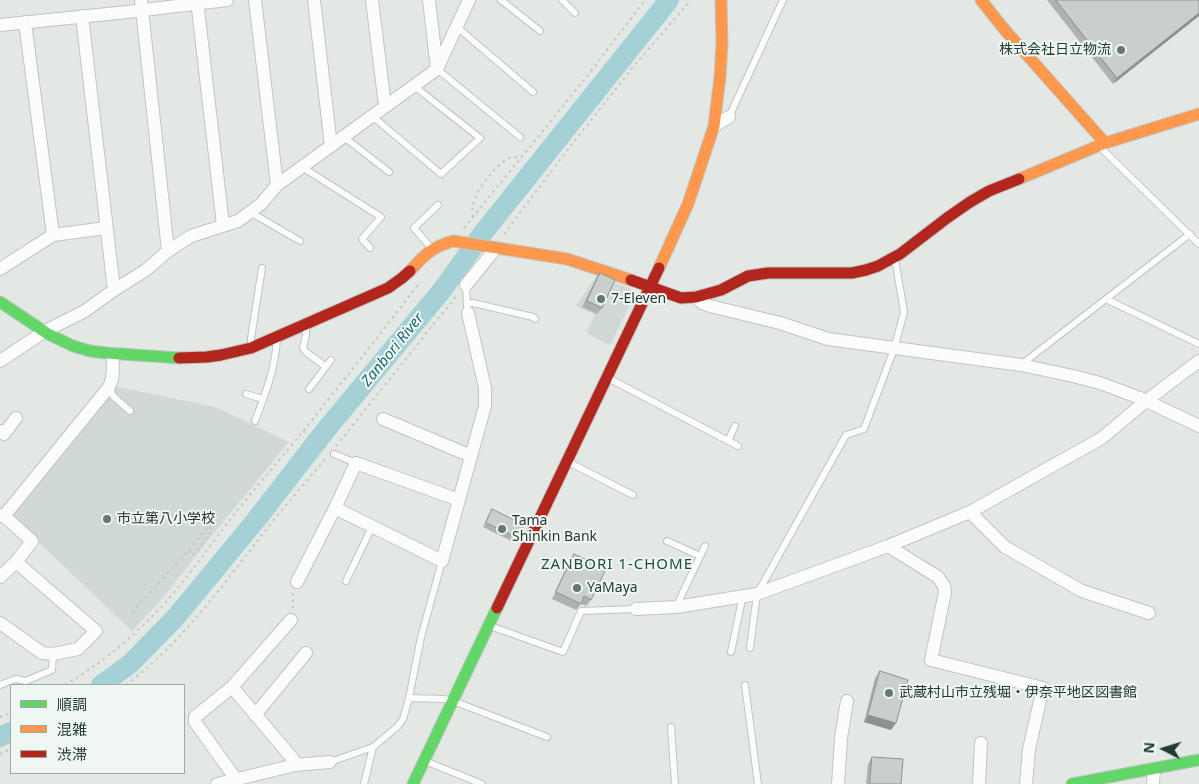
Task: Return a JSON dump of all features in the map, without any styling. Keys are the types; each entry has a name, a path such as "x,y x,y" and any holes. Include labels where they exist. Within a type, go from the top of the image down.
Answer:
{"street":[{"path":"0,25 82,16 142,5 227,0"},
{"path":"255,0 277,185"},
{"path":"314,0 331,146"},
{"path":"372,0 385,106"},
{"path":"429,0 437,69"},
{"path":"0,361 45,331 85,311 146,270 168,251 191,236 238,221 261,204 277,185 437,69 469,0"},
{"path":"413,784 688,204 714,126 722,43 721,0"},
{"path":"981,0 1102,145"},
{"path":"197,2 223,225"},
{"path":"142,5 168,251"},
{"path":"82,16 114,290"},
{"path":"25,22 53,234"},
{"path":"0,302 45,331 66,343 82,349 113,354 184,359 217,357 251,348 388,288 406,276 426,252 446,242 497,244 567,259 681,298 696,297 721,290 748,276 768,272 860,272 880,266 895,258 974,198 989,191 1102,145 1199,114"},
{"path":"714,126 729,118"},
{"path":"0,269 53,234 106,228"},
{"path":"466,286 497,244"},
{"path":"696,297 702,303 710,306 780,323 828,339 1021,364 1073,376 1100,383 1146,401 1199,426"},
{"path":"335,508 442,561 486,398 467,308"},
{"path":"0,577 16,562 32,541 2,516 109,387 113,374 113,354"},
{"path":"636,609 676,607 757,594 888,546 970,512 1102,438 1146,401 1199,361"},
{"path":"1,434 16,418"},
{"path":"383,419 471,456"},
{"path":"297,582 356,463 460,500"},
{"path":"970,512 1005,547 1082,591 1150,613"},
{"path":"888,546 938,577 944,586 945,592 931,660 1043,688 1029,750 1026,784"},
{"path":"0,623 42,653 53,654 78,649 96,631 16,562"},
{"path":"234,780 233,775 195,722 195,717 232,687 292,620"},
{"path":"255,715 306,653"},
{"path":"232,687 293,759 294,765"},
{"path":"838,784 841,738 847,701"},
{"path":"979,784 980,743"},
{"path":"1072,784 1199,760"},
{"path":"217,784 294,765 330,762"},
{"path":"1152,784 1154,769"}],"lane":[{"path":"501,0 540,31"},
{"path":"562,0 575,13"},
{"path":"729,118 783,0"},
{"path":"457,27 533,92"},
{"path":"437,69 520,137"},
{"path":"372,116 441,174 480,138 414,86"},
{"path":"344,137 389,172"},
{"path":"1102,145 1199,244"},
{"path":"302,167 381,216 362,239 370,248"},
{"path":"432,249 414,228 438,205"},
{"path":"250,212 300,241"},
{"path":"1021,364 1190,234"},
{"path":"750,648 757,594 846,435 864,429 894,349 904,312 895,258"},
{"path":"251,348 262,268"},
{"path":"466,286 467,308"},
{"path":"1106,299 1199,344"},
{"path":"467,308 473,303 535,319"},
{"path":"305,324 306,335 303,348 326,367"},
{"path":"254,421 264,398 276,351 277,336"},
{"path":"309,389 331,360"},
{"path":"607,377 738,446"},
{"path":"109,387 113,396 130,411"},
{"path":"246,394 264,398"},
{"path":"728,441 735,426"},
{"path":"334,454 356,463"},
{"path":"567,461 633,495"},
{"path":"346,581 372,527"},
{"path":"667,541 700,556"},
{"path":"676,607 705,546"},
{"path":"330,762 373,747 403,719 421,637 442,561"},
{"path":"731,652 743,596"},
{"path":"489,626 563,652 581,611 636,609"},
{"path":"0,685 16,679 26,682 52,670 53,654"},
{"path":"745,685 758,784"},
{"path":"409,698 452,701 547,738"},
{"path":"671,726 676,784"},
{"path":"364,784 373,747"},
{"path":"424,761 482,784"}],"path":[{"path":"464,229 588,75 645,0"},
{"path":"497,244 633,67 691,0"},
{"path":"474,217 472,208 477,193 498,166 512,157 522,157"},
{"path":"66,684 102,660 139,629 164,604 423,278"},
{"path":"127,684 155,660 197,617 263,533 326,459 455,297 466,286"},
{"path":"303,431 328,450"},
{"path":"132,612 209,526 212,532 194,555 189,550"},
{"path":"207,538 213,542"},
{"path":"292,620 294,614 293,591 297,582"}],"shaded area":[{"path":"596,276 631,289 634,296 609,345 588,334 587,331 595,315 576,306"},
{"path":"113,386 215,407 289,442 163,598 132,631 11,516"}],"building":[{"name":"株式会社日立物流","path":"1056,0 1199,0 1199,13 1117,78"},
{"path":"600,273 615,280 602,308 587,301"},
{"path":"492,509 524,525 518,538 486,523"},
{"path":"574,554 606,569 591,600 584,596 581,604 556,592"},
{"path":"880,671 908,680 896,723 868,715"},
{"path":"872,757 903,759 901,784 870,784"}],"waterway":[{"name":"Zanbori River","path":"102,684 130,664 176,617 256,520 325,431 443,289 483,233 669,0"},
{"name":"Zanbori River","path":"0,737 10,732"}],"traffic: fast":[{"path":"0,302 48,334 73,346 107,353 179,358"},
{"path":"413,784 497,608"},
{"path":"1072,784 1199,760"}],"traffic: slow":[{"path":"659,268 688,204 714,126 722,43 721,0"},
{"path":"981,0 1004,29 1105,143"},
{"path":"1019,179 1105,143 1199,114"},
{"path":"410,271 429,252 453,241 567,259 631,280"}],"traffic: jam":[{"path":"631,280 681,298 696,297 721,290 748,276 768,273 852,273 866,270 900,254 970,202 989,191 1019,179"},
{"path":"497,608 659,268"},
{"path":"179,358 207,357 251,348 388,288 410,271"}],"place":[{"name":"株式会社日立物流","path":"1121,50"},
{"name":"7-Eleven","path":"601,299"},
{"name":"市立第八小学校","path":"107,519"},
{"name":"Tama Shinkin Bank","path":"502,529"},
{"name":"YaMaya","path":"577,588"},
{"name":"武蔵村山市立残堀・伊奈平地区図書館","path":"889,693"}],"district":[{"name":"ZANBORI 1-CHOME","path":"617,565"}]}
